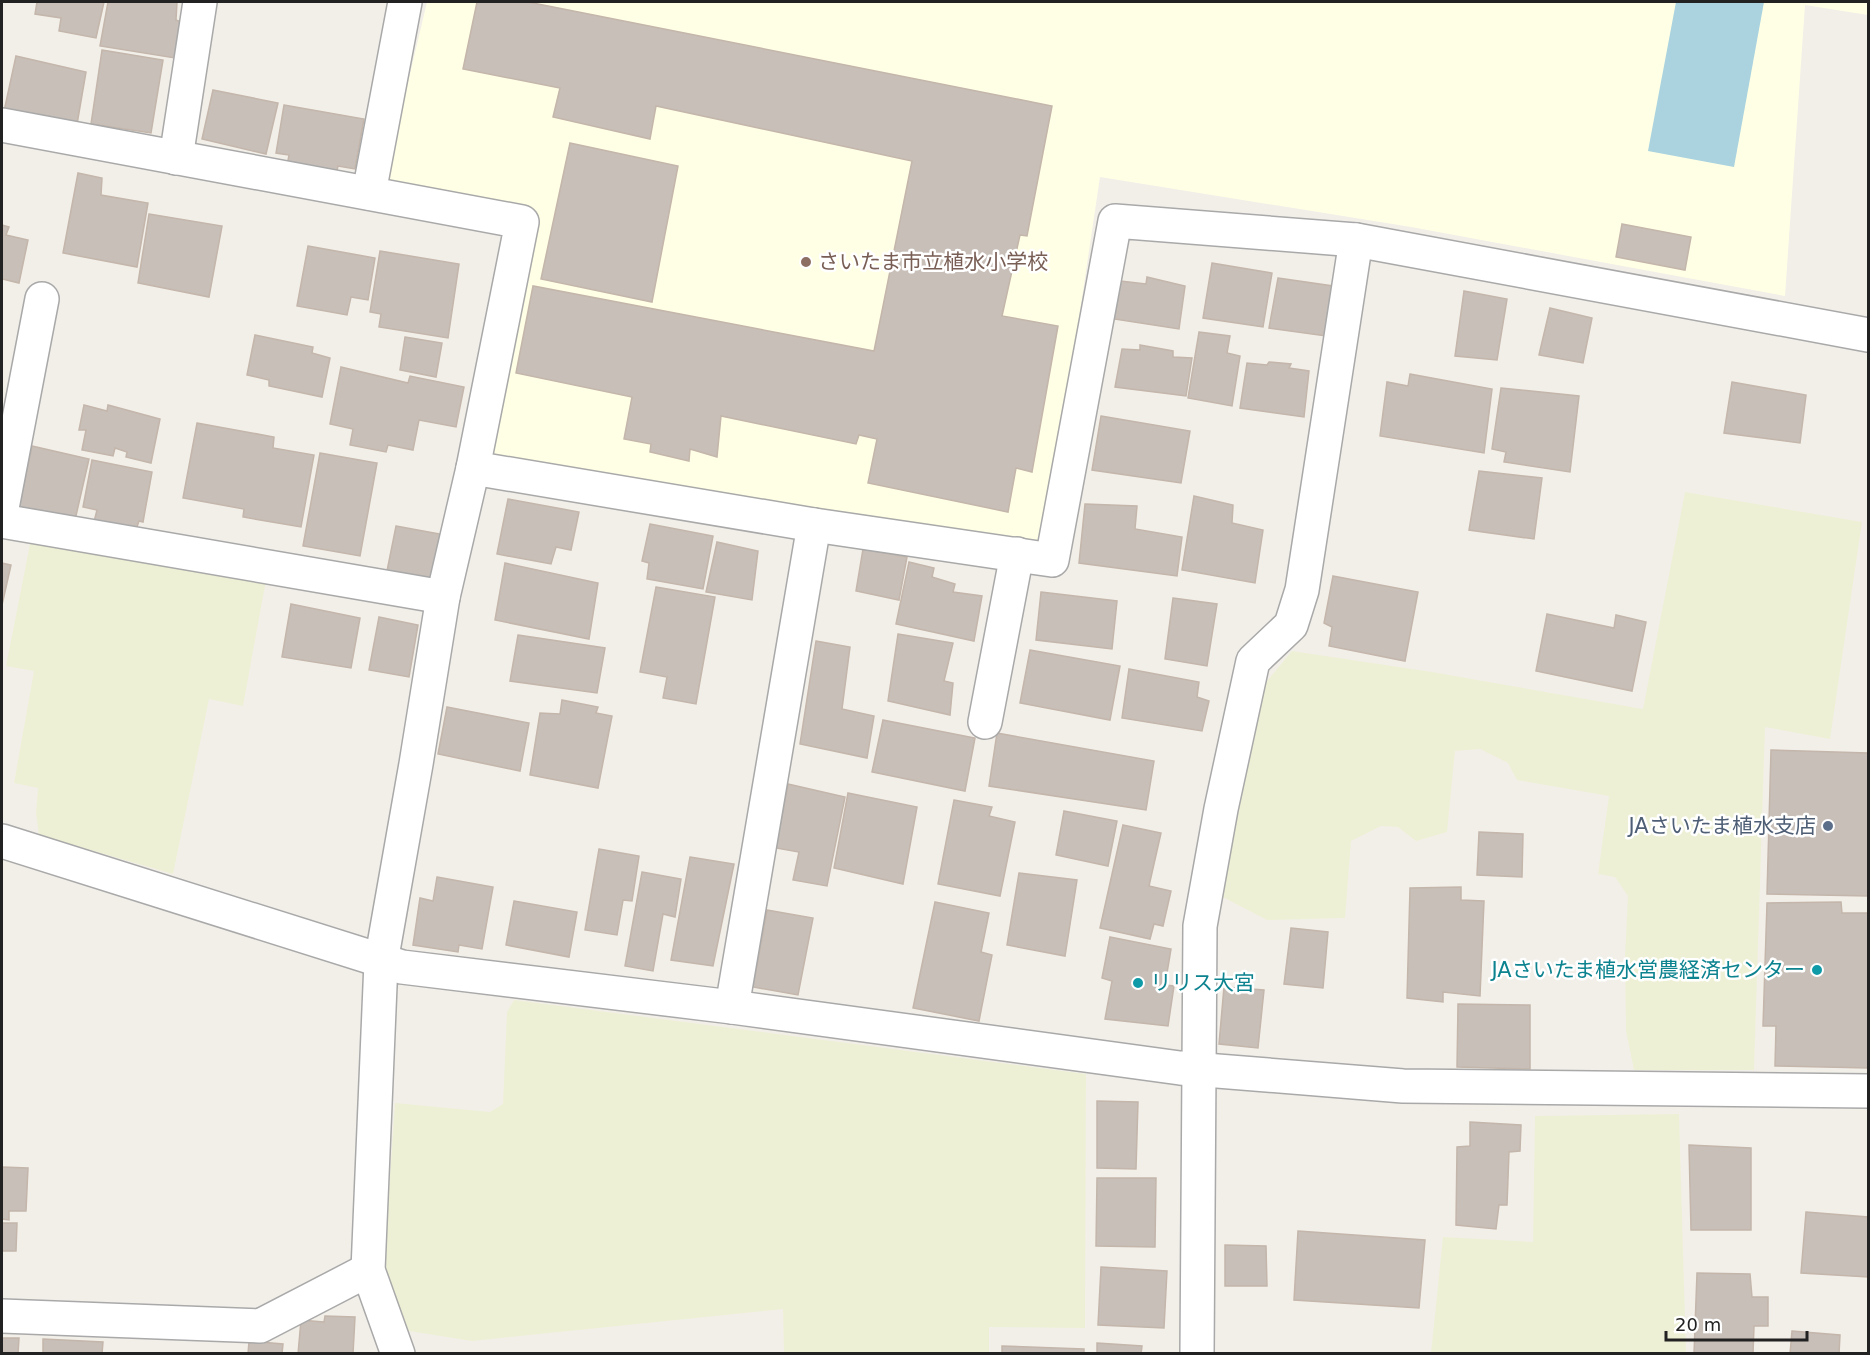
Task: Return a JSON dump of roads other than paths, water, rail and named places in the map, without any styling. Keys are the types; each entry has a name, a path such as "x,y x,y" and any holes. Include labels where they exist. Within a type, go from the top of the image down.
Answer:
{"street":[{"path":"176,158 201,2"},
{"path":"369,194 405,2"},
{"path":"2,125 522,222 473,468 443,597 381,962 368,1270 398,1353"},
{"path":"473,468 814,525 1053,560 1115,221 1356,240 1869,335"},
{"path":"1197,1353 1200,926 1221,809 1253,661 1291,626 1302,590 1356,240"},
{"path":"2,508 42,299"},
{"path":"2,521 443,597"},
{"path":"732,1008 814,525"},
{"path":"985,722 1017,554"},
{"path":"2,841 402,967 1198,1069 1402,1086 1869,1091"},
{"path":"2,1316 260,1326 368,1270"}],"water":[{"path":"1676,2 1764,2 1734,167 1648,151"}],"place":[{"name":"さいたま市立植水小学校","path":"806,262"},
{"name":"JAさいたま植水支店","path":"1828,826"},
{"name":"JAさいたま植水営農経済センター","path":"1817,970"},
{"name":"リリス大宮","path":"1138,983"}]}
